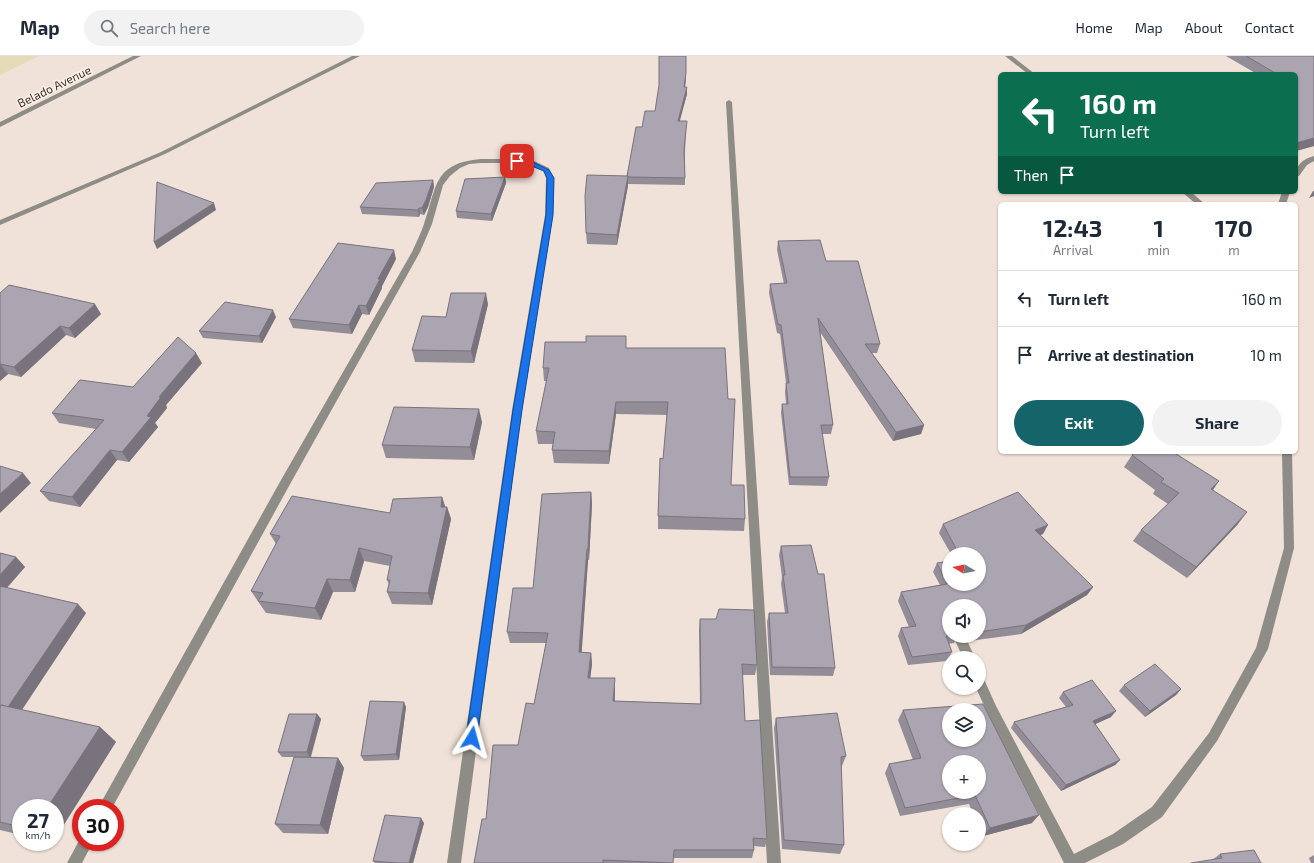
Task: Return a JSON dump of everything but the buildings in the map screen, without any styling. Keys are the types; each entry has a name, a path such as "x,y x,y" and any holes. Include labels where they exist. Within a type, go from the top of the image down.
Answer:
{"street":[{"name":"Belado Avenue","path":"0,125 138,56"},
{"path":"0,223 163,153 357,56"},
{"path":"1008,56 1029,72"},
{"path":"729,102 774,863"},
{"path":"1298,171 1304,163 1314,158"},
{"path":"110,799 285,483 416,252 428,224 439,185 447,174 457,166 468,162 517,161 531,163 546,170 550,178 549,215 517,410 454,863"},
{"path":"1188,194 1198,202"},
{"path":"985,695 1071,863 1118,839 1157,812 1213,736 1262,649 1289,548 1287,454"},
{"path":"74,863 81,851"}],"sand":[{"path":"0,56 39,56 0,75"}],"route":[{"path":"472,738 517,410 549,215 550,178 546,170 531,163 517,161"}]}
